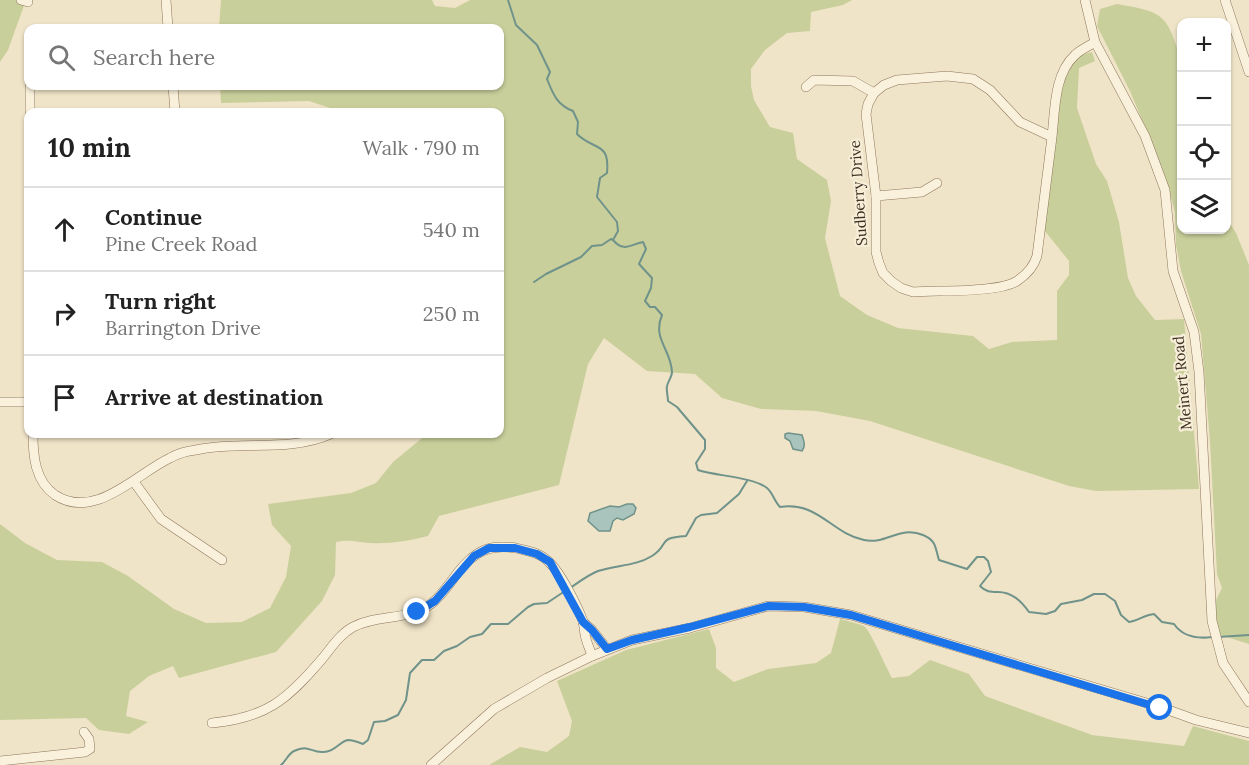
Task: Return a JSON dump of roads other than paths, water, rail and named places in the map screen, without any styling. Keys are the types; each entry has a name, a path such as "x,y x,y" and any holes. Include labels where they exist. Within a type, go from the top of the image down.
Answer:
{"street":[{"path":"166,0 168,24"},
{"name":"Meinert Road","path":"1085,0 1095,42 1144,136 1165,190 1173,271 1194,332 1199,372 1212,621 1223,663 1249,702"},
{"path":"1225,0 1249,72"},
{"name":"Sudberry Drive","path":"874,93 866,114 876,196 876,252 884,273 902,288 913,292 1006,286 1017,281 1034,265 1037,256 1057,96 1064,68 1076,54 1095,42"},
{"path":"806,87 814,80 853,81 874,93 884,85 897,80 947,76 973,79 990,90 1020,122 1052,137"},
{"path":"30,90 30,108"},
{"path":"173,90 174,108"},
{"path":"876,196 922,192 937,183"},
{"path":"0,402 24,402"},
{"path":"33,438 37,470 48,489 69,501 92,502 134,482 171,457 195,450 285,444 318,438"},
{"path":"134,482 161,519 222,560"},
{"path":"212,723 239,719 271,707 298,686 350,629 371,621 407,615 426,607 435,601 467,562 489,548 505,547 524,550 537,554 550,562 583,622 592,656"},
{"path":"431,765 494,709 528,688 592,656 632,640 768,606 804,607 851,615 1249,734"},
{"path":"583,622 607,649"},
{"path":"0,761 85,752 90,749 89,739 84,732"}],"water":[{"path":"785,434 802,435 804,445 802,451 793,449 790,441 785,438"},
{"path":"633,504 636,508 634,514 623,520 617,518 613,521 610,531 599,531 588,521 590,513 610,506 619,507"}],"waterway":[{"path":"508,0 516,25 537,45 550,72 547,79 554,94 563,106 573,111 578,122 577,134 600,148 606,156 607,173 600,178 597,197 617,222 618,231 613,240 624,247 643,242 646,249 639,264 652,278 651,288 645,301 662,315 659,331 672,372 667,388 668,401 677,407 705,440 705,449 696,463 698,470 761,484 769,490 780,507 793,506 805,509 842,531 864,540 879,540 907,532 923,535 935,545 939,560 967,569 977,557 984,557 988,561 991,572 980,586 988,591 1012,595 1029,612 1046,614 1055,611 1061,604 1082,600 1094,594 1105,594 1115,601 1121,615 1129,622 1154,614 1162,622 1174,624 1186,634 1201,638 1212,637"},
{"path":"534,282 581,257 592,246 613,240"},
{"path":"570,588 598,571 646,559 658,552 670,538 686,536 696,518 717,513 739,494 747,481"},
{"path":"281,765 290,754 299,749 326,752 348,740 363,744 368,740 374,722 385,721 398,715 406,700 410,673 422,660 434,660 444,651 470,637 482,634 491,624 508,624 528,607 547,603 565,591"},
{"path":"1218,637 1249,635"}]}
